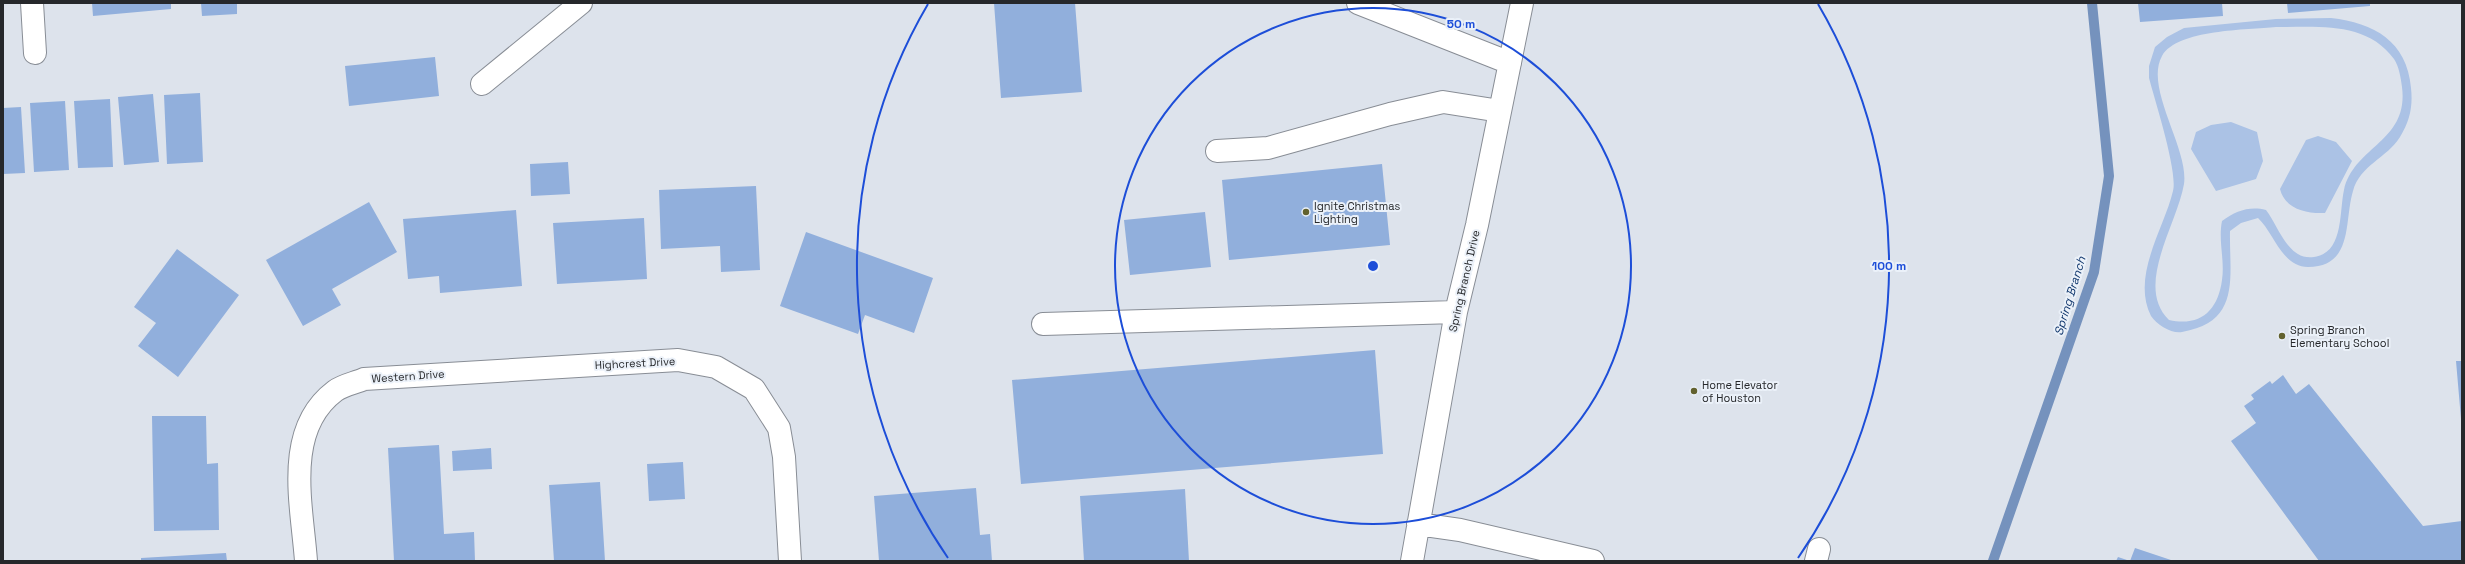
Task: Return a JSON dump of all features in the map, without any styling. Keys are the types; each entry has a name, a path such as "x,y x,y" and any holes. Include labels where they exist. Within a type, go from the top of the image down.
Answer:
{"street":[{"path":"32,3 35,53"},
{"path":"482,84 581,3"},
{"path":"1358,3 1510,64"},
{"name":"Spring Branch Drive","path":"1412,561 1456,312 1477,225 1522,3"},
{"path":"1217,151 1268,148 1390,114 1443,102 1500,111"},
{"path":"1043,324 1456,312"},
{"name":"Highcrest Drive","path":"546,368 678,360 716,366 754,389 779,428 784,457 790,561"},
{"name":"Western Drive","path":"306,561 299,463 303,436 318,406 336,390 364,379 546,368"},
{"path":"1418,524 1460,530 1593,561"}],"shaded area":[{"path":"2331,18 2361,24 2386,37 2403,58 2408,72 2412,95 2408,119 2400,137 2395,144 2368,168 2356,182 2350,203 2344,240 2340,251 2333,259 2323,265 2308,267 2299,266 2291,261 2279,248 2264,224 2258,218 2241,223 2230,231 2230,280 2228,295 2223,308 2215,318 2201,327 2182,332 2174,332 2161,326 2151,316 2146,301 2145,285 2147,269 2151,253 2169,206 2174,182 2161,119 2149,78 2149,66 2155,47 2167,37 2184,28 2276,19","holes":["2276,27 2324,27 2340,29 2356,32 2370,38 2383,47 2396,62 2400,76 2402,87 2402,105 2397,120 2389,132 2358,163 2350,175 2344,190 2338,230 2331,248 2324,254 2314,257 2305,257 2297,254 2285,241 2266,210 2248,209 2232,214 2222,221 2221,236 2223,273 2217,300 2212,308 2199,318 2180,322 2169,320 2159,306 2156,290 2157,273 2161,255 2180,200 2184,184 2184,170 2162,101 2158,69 2162,56 2170,47 2182,40 2197,36 2214,32"]},
{"path":"2231,122 2257,132 2263,161 2256,179 2216,191 2191,149 2196,132 2211,125"},
{"path":"2318,136 2336,142 2352,161 2325,213 2304,211 2291,206 2286,201 2280,189 2306,140"}],"building":[{"path":"92,3 171,3 171,9 93,16"},
{"path":"201,3 237,3 237,14 202,16"},
{"path":"994,3 1075,3 1082,92 1001,98"},
{"path":"2138,3 2222,3 2223,16 2140,22"},
{"path":"2287,3 2370,3 2370,6 2288,13"},
{"path":"435,57 439,96 349,106 345,66"},
{"path":"200,93 203,162 167,164 164,95"},
{"path":"153,94 159,162 124,165 118,97"},
{"path":"110,99 113,167 78,168 74,101"},
{"path":"65,101 69,170 34,172 30,103"},
{"path":"21,107 25,173 3,174 3,108"},
{"path":"568,162 570,194 531,196 530,164"},
{"name":"Ignite Christmas Lighting","path":"1382,164 1390,245 1229,260 1222,180"},
{"path":"756,186 760,270 721,272 720,246 661,249 659,190"},
{"path":"369,202 397,252 332,289 341,305 303,326 266,260"},
{"path":"516,210 522,286 440,293 439,276 408,279 403,219"},
{"path":"1205,212 1211,267 1130,275 1124,220"},
{"path":"644,218 647,279 557,284 553,223"},
{"path":"806,232 933,278 914,333 865,315 858,334 780,306"},
{"path":"177,249 239,295 178,377 138,346 156,323 134,307"},
{"path":"1375,350 1383,454 1021,484 1012,380"},
{"path":"2456,361 2462,361 2462,419 2461,419"},
{"path":"2283,375 2296,394 2309,384 2423,526 2462,521 2462,561 2319,561 2231,441 2256,423 2244,406 2254,399 2251,395 2270,381 2272,384"},
{"path":"152,416 206,416 207,464 218,463 219,530 154,531"},
{"path":"439,445 444,534 474,532 475,561 394,561 388,448"},
{"path":"491,448 492,469 453,471 452,451"},
{"path":"683,462 685,499 649,501 647,464"},
{"path":"600,482 605,561 554,561 549,485"},
{"path":"976,488 980,535 990,534 992,561 879,561 874,496"},
{"path":"1185,489 1189,561 1084,561 1080,496"},
{"path":"2135,548 2174,561 2130,561"},
{"path":"226,553 227,561 141,561 141,558"},
{"path":"2118,557 2130,561 2116,561"}],"waterway":[{"name":"Spring Branch","path":"1993,561 2094,272 2109,176 2092,3"}],"place":[{"name":"Ignite Christmas Lighting","path":"1306,212"},
{"name":"Spring Branch Elementary School","path":"2282,336"},
{"name":"Home Elevator of Houston","path":"1694,391"}]}
